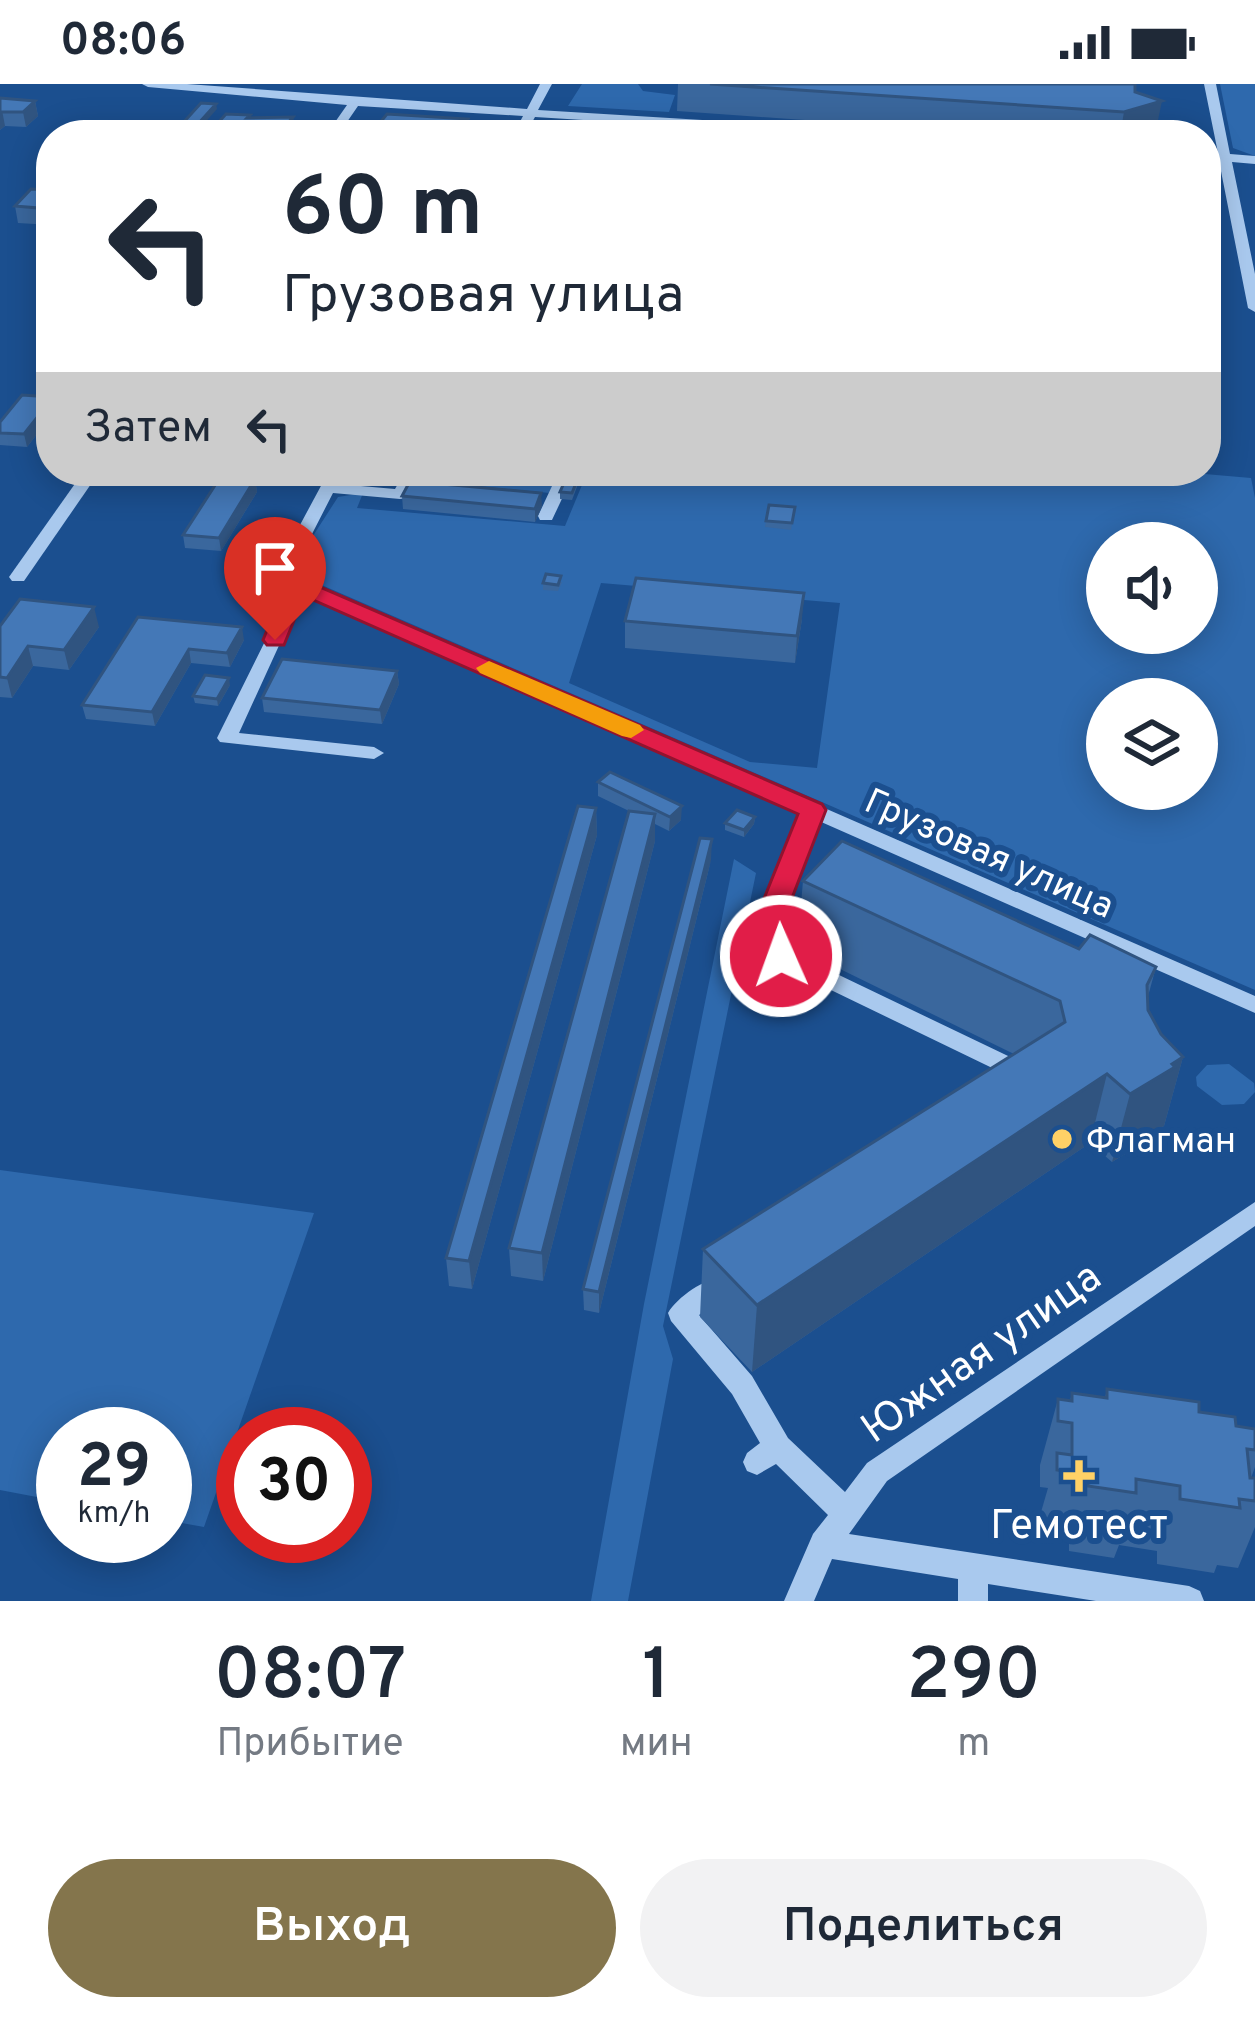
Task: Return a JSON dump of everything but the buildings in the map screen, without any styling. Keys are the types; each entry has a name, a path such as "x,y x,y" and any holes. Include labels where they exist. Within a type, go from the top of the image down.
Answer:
{"street":[{"path":"148,84 653,120"},
{"path":"527,120 546,84"},
{"path":"1210,84 1218,120"},
{"path":"343,120 356,102"},
{"path":"1221,135 1255,308"},
{"path":"1221,158 1255,160"},
{"path":"17,577 81,486"},
{"path":"330,486 281,577 297,584 291,607 227,738 374,753"},
{"path":"362,486 400,494 404,486"},
{"path":"416,486 425,489"},
{"path":"548,506 559,486"},
{"name":"Грузовая улица","path":"297,584 1255,1005"},
{"path":"813,810 773,911 781,956 1023,1072 1027,1089 1007,1102"},
{"name":"Южная улица","path":"799,1601 824,1544 877,1472 1255,1212"},
{"path":"748,1270 680,1313 742,1384 767,1454 846,1514"},
{"path":"824,1544 1189,1601"},
{"path":"973,1569 973,1601"}],"shaded area":[{"path":"582,84 638,84 643,91 675,95 669,112 568,106"},
{"path":"1220,84 1255,84 1255,156 1233,148"},
{"path":"1221,475 1251,478 1255,498 1255,990 317,583 301,565 302,553 338,497 363,493 357,508 565,526 582,486 1221,486","holes":["601,583 840,603 817,768 750,762 569,683"]},
{"path":"477,486 554,486 550,493"},
{"path":"734,859 756,873 663,1326 673,1359 628,1601 591,1601 644,1304"},
{"path":"1229,1064 1254,1083 1255,1092 1244,1104 1222,1105 1197,1086 1196,1077 1207,1065"},
{"path":"0,1170 314,1213 246,1407 216,1407 216,1493 204,1527 192,1525 192,1407 36,1407 36,1497 0,1490"}],"slow traffic":[{"path":"489,668 631,730"}],"place":[{"name":"Флагман","path":"1062,1139"},
{"name":"Гемотест","path":"1079,1476"}],"route":[{"path":"275,640 297,584 813,810 773,911 781,956"}]}
